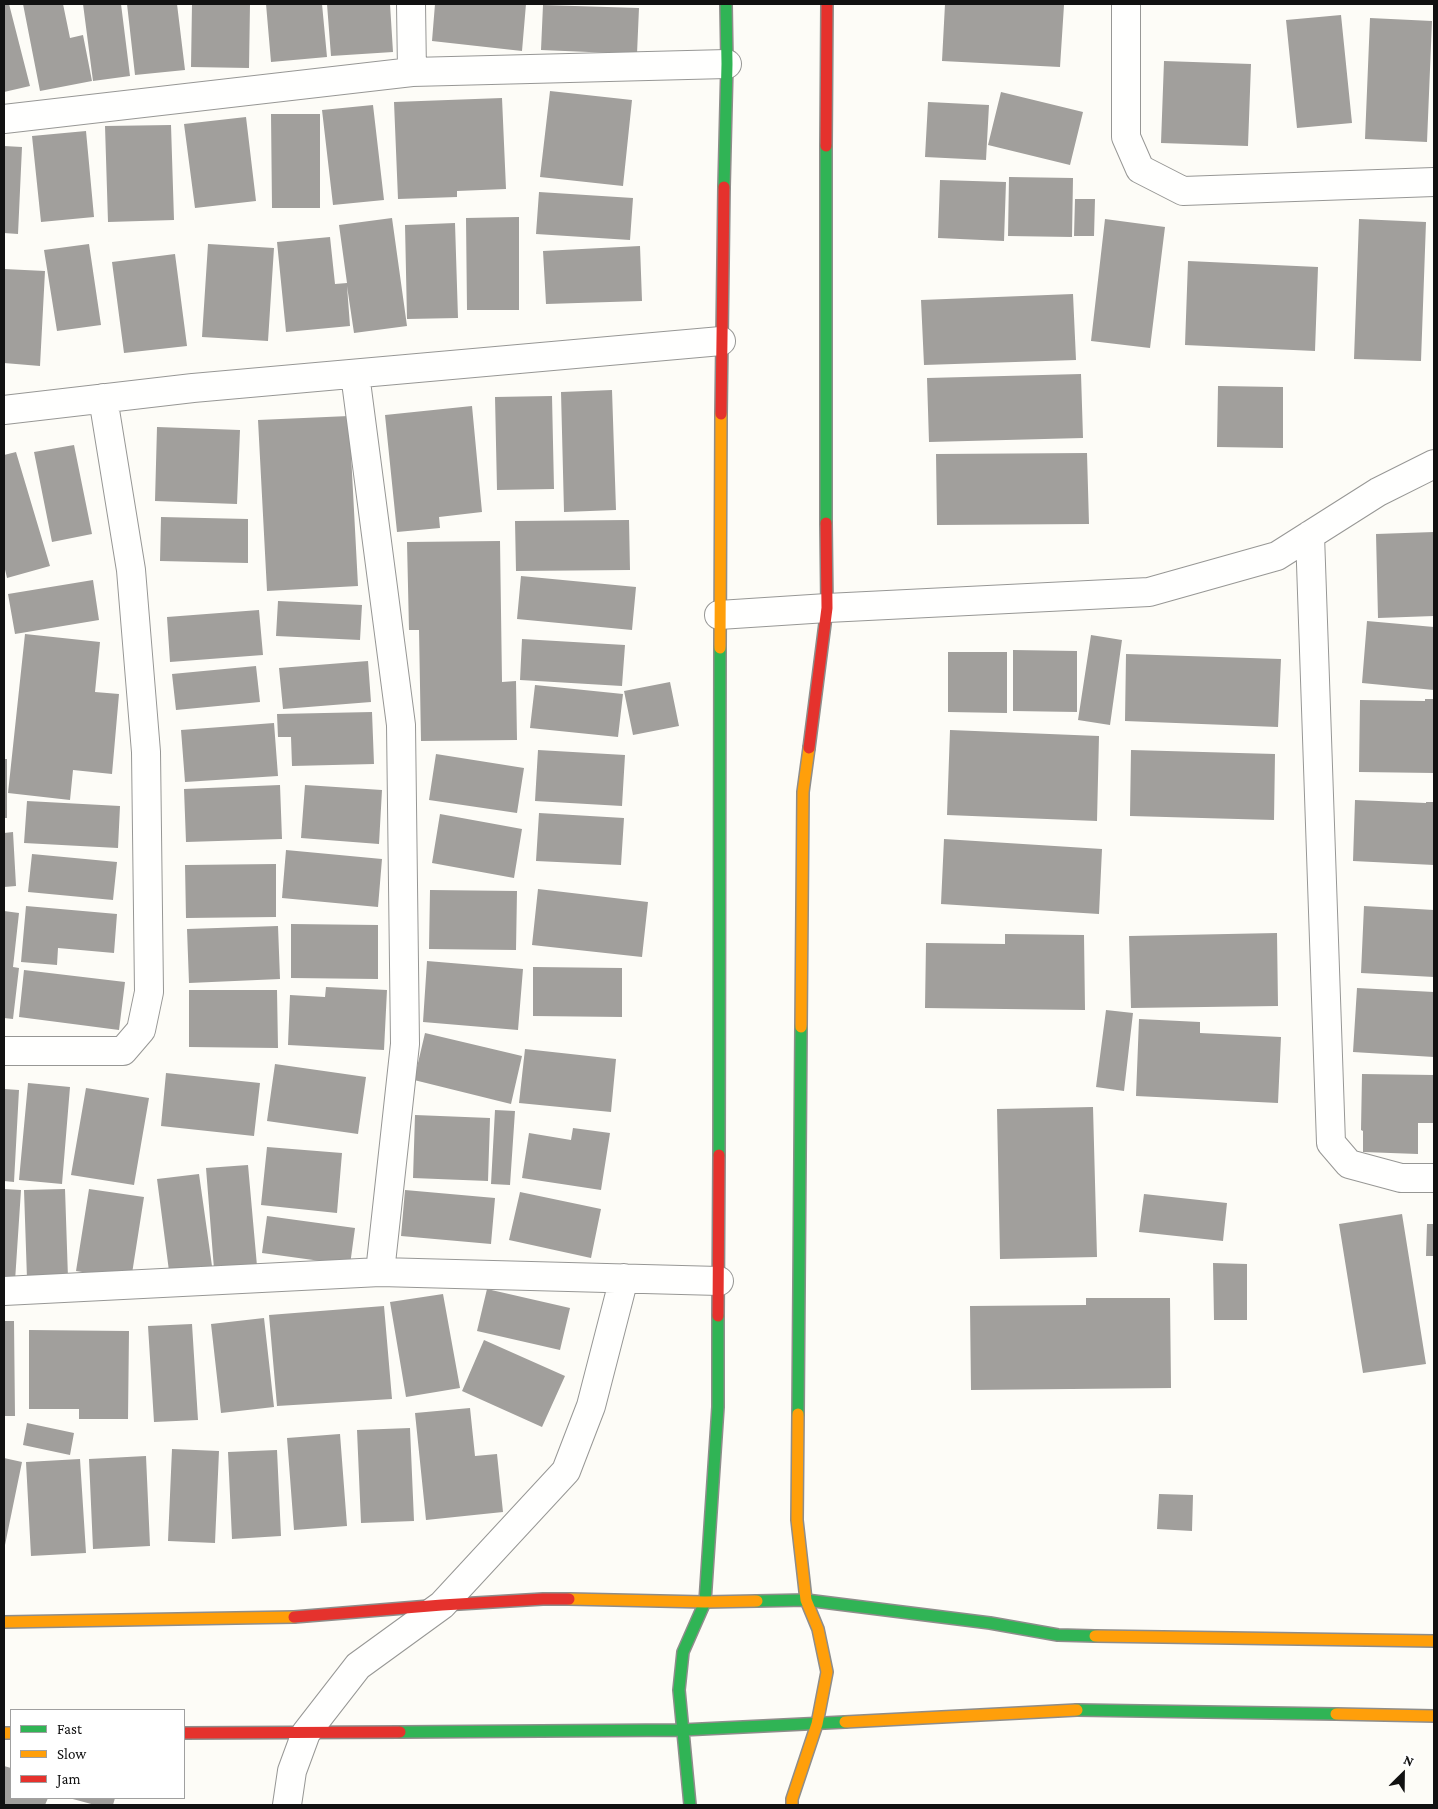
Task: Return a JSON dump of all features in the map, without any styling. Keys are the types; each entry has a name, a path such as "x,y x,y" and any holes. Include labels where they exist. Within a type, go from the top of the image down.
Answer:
{"street":[{"path":"411,4 412,72"},
{"path":"690,1805 680,1690 683,1652 705,1602 718,1407 719,615 721,341 727,64 726,4"},
{"path":"792,1805 817,1724 827,1672 818,1629 806,1600 797,1520 803,792 827,608 825,417 827,4"},
{"path":"1126,4 1126,137 1140,169 1183,191 1434,182"},
{"path":"4,119 412,72 727,64"},
{"path":"4,410 103,398 721,341"},
{"path":"355,374 401,725 405,1044 380,1272"},
{"path":"4,1051 123,1051 141,1030 149,992 146,752 131,570 103,398"},
{"path":"719,615 1149,592 1277,556 1378,492 1434,464"},
{"path":"1310,535 1331,1143 1349,1164 1401,1178 1434,1178"},
{"path":"4,1291 380,1272 718,1281"},
{"path":"287,1805 292,1771 306,1734 358,1666 442,1605 566,1471 591,1406 624,1278"},
{"path":"4,1622 297,1617 543,1599 705,1602 806,1600 990,1623 1058,1634 1434,1641"},
{"path":"185,1733 306,1734 682,1730 1069,1710 1434,1716"}],"building":[{"path":"4,4 9,4 30,86 4,92"},
{"path":"23,4 63,4 70,38 83,35 92,81 40,91"},
{"path":"83,4 121,4 130,76 93,81"},
{"path":"127,4 177,4 185,70 135,75"},
{"path":"192,4 250,4 249,68 191,67"},
{"path":"266,4 322,4 327,57 271,62"},
{"path":"327,4 390,4 393,52 331,56"},
{"path":"435,4 526,4 522,51 432,41"},
{"path":"945,4 1064,5 1060,67 942,61"},
{"path":"543,5 639,8 637,54 541,50"},
{"path":"1341,15 1352,123 1297,128 1286,20"},
{"path":"1370,18 1432,21 1427,142 1365,139"},
{"path":"1164,61 1251,64 1248,146 1161,143"},
{"path":"550,91 632,100 623,186 540,177"},
{"path":"1001,92 1083,112 1070,165 988,145"},
{"path":"502,98 506,189 457,191 457,197 398,199 394,102"},
{"path":"928,102 989,105 986,160 925,157"},
{"path":"373,105 384,200 333,205 322,110"},
{"path":"271,114 320,114 320,208 272,208"},
{"path":"246,117 256,201 195,208 184,124"},
{"path":"171,125 174,220 108,222 105,126"},
{"path":"86,131 94,217 41,222 32,136"},
{"path":"4,146 22,147 18,234 4,233"},
{"path":"1009,177 1073,178 1072,237 1008,236"},
{"path":"940,180 1006,182 1004,241 938,238"},
{"path":"539,192 633,198 630,240 536,234"},
{"path":"1075,199 1095,199 1094,236 1074,236"},
{"path":"519,217 519,310 467,310 466,218"},
{"path":"392,218 407,326 354,333 347,286 350,326 286,332 277,242 330,237 335,284 347,283 339,225"},
{"path":"1105,219 1165,227 1150,348 1091,341"},
{"path":"1359,219 1426,222 1421,361 1354,359"},
{"path":"455,223 458,318 407,319 405,225"},
{"path":"89,244 101,325 57,331 44,250"},
{"path":"208,244 274,248 268,341 202,337"},
{"path":"640,246 642,301 546,304 543,251"},
{"path":"175,254 187,346 124,353 112,262"},
{"path":"1188,261 1318,267 1315,351 1185,345"},
{"path":"4,269 45,271 40,366 4,363"},
{"path":"1073,294 1076,360 924,365 921,300"},
{"path":"1081,374 1083,438 929,442 927,378"},
{"path":"1218,386 1283,387 1283,448 1217,447"},
{"path":"612,390 616,510 564,512 561,392"},
{"path":"552,396 554,489 497,490 495,397"},
{"path":"472,406 482,512 439,517 440,528 397,532 385,415"},
{"path":"349,416 358,586 267,591 258,420"},
{"path":"157,427 240,430 237,504 155,501"},
{"path":"74,445 92,534 52,542 34,452"},
{"path":"16,452 50,566 7,578 4,565 4,455"},
{"path":"1087,453 1089,524 937,525 936,454"},
{"path":"161,517 248,519 248,563 160,561"},
{"path":"629,520 630,570 516,571 515,521"},
{"path":"1434,532 1434,616 1378,618 1376,534"},
{"path":"500,541 502,682 516,681 517,740 421,741 419,630 409,630 407,542"},
{"path":"521,576 636,587 632,630 517,619"},
{"path":"93,580 99,620 15,634 8,594"},
{"path":"278,601 362,605 360,640 276,636"},
{"path":"259,610 263,655 170,662 167,617"},
{"path":"1367,621 1434,627 1434,690 1362,683"},
{"path":"25,634 100,642 95,692 119,694 112,774 73,770 70,800 8,793"},
{"path":"1091,635 1122,640 1110,725 1078,720"},
{"path":"522,639 625,645 622,686 520,680"},
{"path":"1013,650 1077,651 1077,712 1013,711"},
{"path":"948,652 1007,652 1007,713 948,712"},
{"path":"1126,654 1281,659 1278,727 1125,721"},
{"path":"368,661 371,702 283,709 279,668"},
{"path":"256,666 260,702 176,710 172,674"},
{"path":"670,682 679,726 633,735 624,691"},
{"path":"535,685 623,694 618,737 530,728"},
{"path":"1425,699 1434,699 1434,773 1359,772 1360,700 1425,701"},
{"path":"372,712 374,764 292,766 291,737 278,737 277,714"},
{"path":"274,723 278,776 185,782 181,730"},
{"path":"950,730 1099,736 1097,821 947,815"},
{"path":"538,750 625,755 622,806 535,801"},
{"path":"1131,750 1275,754 1274,820 1130,816"},
{"path":"436,754 524,768 517,813 429,800"},
{"path":"4,759 7,759 7,818 4,818"},
{"path":"280,785 282,839 186,842 184,789"},
{"path":"305,785 382,790 379,844 301,838"},
{"path":"1355,800 1434,802 1434,865 1353,861"},
{"path":"27,801 120,806 118,848 24,843"},
{"path":"539,813 624,818 621,865 536,861"},
{"path":"440,814 522,829 514,878 432,863"},
{"path":"13,832 16,886 4,887 4,833"},
{"path":"944,839 1102,849 1099,914 941,904"},
{"path":"286,850 382,859 378,907 282,898"},
{"path":"32,854 117,862 113,900 28,892"},
{"path":"276,864 276,917 186,918 185,865"},
{"path":"538,889 648,902 642,957 532,945"},
{"path":"430,890 517,891 516,950 429,949"},
{"path":"26,906 117,914 114,953 58,948 57,965 21,962"},
{"path":"1364,906 1434,910 1434,977 1361,973"},
{"path":"4,911 19,913 13,967 19,968 13,1019 4,1018"},
{"path":"291,924 378,925 378,979 291,978"},
{"path":"278,926 280,979 189,983 187,929"},
{"path":"1277,933 1278,1006 1131,1008 1129,936"},
{"path":"1005,934 1084,935 1085,1010 925,1008 926,943 1005,944"},
{"path":"427,961 523,969 518,1030 423,1022"},
{"path":"533,967 622,968 622,1017 533,1016"},
{"path":"24,970 125,982 119,1030 19,1017"},
{"path":"326,987 387,990 384,1050 288,1045 290,995 325,997"},
{"path":"1357,988 1434,992 1434,1057 1353,1052"},
{"path":"189,990 277,990 278,1048 189,1047"},
{"path":"1106,1010 1133,1013 1124,1091 1096,1087"},
{"path":"1139,1019 1200,1022 1200,1033 1281,1037 1278,1103 1136,1096"},
{"path":"425,1033 522,1056 511,1104 414,1080"},
{"path":"525,1049 616,1059 611,1112 519,1103"},
{"path":"275,1064 366,1077 358,1134 267,1121"},
{"path":"166,1073 260,1083 254,1136 161,1126"},
{"path":"1362,1074 1434,1075 1434,1123 1418,1123 1418,1154 1363,1152 1363,1131 1361,1130"},
{"path":"28,1083 70,1087 62,1184 19,1180"},
{"path":"86,1088 149,1098 134,1185 71,1175"},
{"path":"4,1089 19,1090 14,1182 4,1181"},
{"path":"1093,1107 1097,1257 1000,1259 997,1109"},
{"path":"495,1110 515,1111 510,1185 491,1184"},
{"path":"415,1115 490,1118 488,1181 413,1178"},
{"path":"573,1128 610,1133 601,1190 522,1178 529,1133 571,1140"},
{"path":"267,1147 342,1153 337,1213 261,1205"},
{"path":"248,1165 257,1266 214,1269 206,1168"},
{"path":"199,1174 212,1266 169,1271 157,1179"},
{"path":"4,1189 21,1190 15,1281 4,1280"},
{"path":"65,1189 68,1278 27,1279 24,1190"},
{"path":"89,1189 144,1197 131,1280 76,1271"},
{"path":"405,1190 495,1198 491,1244 401,1236"},
{"path":"520,1192 601,1209 591,1258 509,1240"},
{"path":"1144,1194 1227,1203 1223,1241 1139,1232"},
{"path":"1402,1214 1426,1364 1363,1373 1339,1224"},
{"path":"267,1216 355,1228 350,1265 262,1253"},
{"path":"1427,1224 1434,1224 1434,1256 1426,1256"},
{"path":"1213,1263 1247,1264 1247,1320 1214,1320"},
{"path":"487,1289 570,1308 560,1350 477,1331"},
{"path":"443,1294 460,1388 406,1397 390,1302"},
{"path":"1086,1298 1170,1298 1171,1388 971,1390 970,1306 1086,1305"},
{"path":"384,1306 392,1399 277,1406 269,1315"},
{"path":"264,1318 274,1407 221,1413 211,1324"},
{"path":"4,1321 14,1321 15,1416 4,1416"},
{"path":"192,1324 198,1420 154,1422 148,1326"},
{"path":"29,1330 129,1331 128,1419 79,1419 79,1409 29,1409"},
{"path":"484,1340 565,1376 542,1427 462,1391"},
{"path":"470,1408 475,1456 497,1454 503,1512 426,1520 415,1413"},
{"path":"27,1423 74,1433 70,1455 23,1445"},
{"path":"410,1428 414,1521 361,1523 357,1430"},
{"path":"340,1434 347,1526 294,1530 287,1438"},
{"path":"172,1449 219,1451 215,1543 168,1541"},
{"path":"277,1450 281,1536 232,1539 228,1452"},
{"path":"146,1456 150,1546 93,1549 89,1459"},
{"path":"4,1458 22,1462 5,1545 4,1545"},
{"path":"80,1459 86,1553 31,1556 26,1462"},
{"path":"1159,1494 1193,1495 1192,1531 1157,1529"},
{"path":"4,1766 10,1768 10,1799 48,1799 45,1805 4,1805"},
{"path":"73,1799 115,1799 113,1805 95,1805"}],"traffic: fast":[{"path":"724,187 727,64 726,4"},
{"path":"826,146 826,523"},
{"path":"719,1155 720,648"},
{"path":"798,1414 801,1027"},
{"path":"690,1805 679,1690 683,1652 705,1602 718,1407 718,1316"},
{"path":"757,1601 806,1600 990,1623 1058,1635 1095,1636"},
{"path":"1077,1710 1336,1714"},
{"path":"400,1732 682,1730 845,1722"}],"traffic: slow":[{"path":"720,648 721,414"},
{"path":"801,1027 803,792 809,748"},
{"path":"792,1805 792,1799 817,1724 827,1672 818,1629 806,1600 797,1520 798,1414"},
{"path":"569,1599 705,1602 757,1601"},
{"path":"4,1622 294,1617"},
{"path":"1095,1636 1434,1641"},
{"path":"845,1722 1077,1710"},
{"path":"1336,1714 1434,1716"},
{"path":"4,1733 10,1733"}],"traffic: jam":[{"path":"826,146 827,4"},
{"path":"721,414 724,187"},
{"path":"809,748 827,608 826,523"},
{"path":"718,1316 719,1155"},
{"path":"294,1617 442,1605 569,1599"},
{"path":"185,1733 400,1732"}]}
